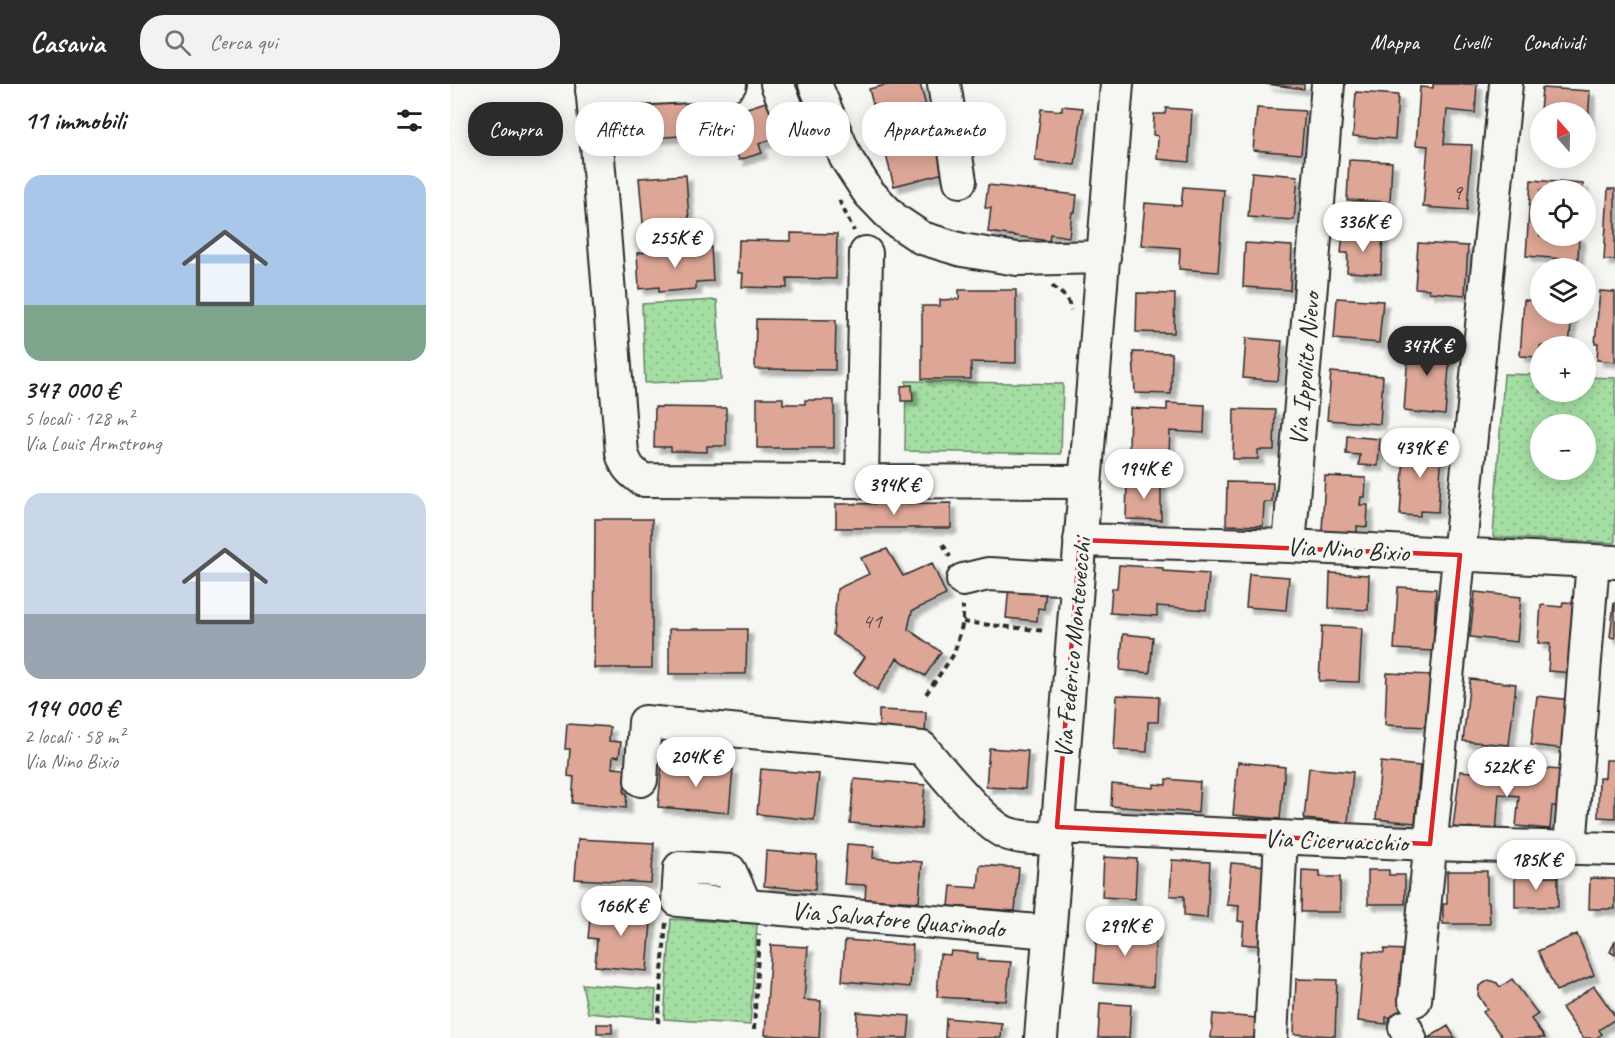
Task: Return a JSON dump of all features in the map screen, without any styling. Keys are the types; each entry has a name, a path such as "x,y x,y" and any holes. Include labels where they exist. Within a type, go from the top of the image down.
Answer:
{"street":[{"path":"730,84 592,88 621,441 626,466 643,480 1085,482"},
{"path":"815,84 846,158 869,193 895,220 922,238 962,250 1017,258 1104,257"},
{"path":"944,84 960,181"},
{"name":"Via Federico Montevecchi","path":"1041,1038 1117,84"},
{"name":"Via Ippolito Nievo","path":"1289,546 1328,84"},
{"path":"1410,1021 1460,555 1506,84"},
{"path":"862,482 866,253"},
{"path":"1017,258 1101,290"},
{"name":"Via Nino Bixio","path":"1080,540 1289,546 1604,562"},
{"path":"1570,847 1604,562"},
{"path":"963,580 988,574 1077,579"},
{"name":"Via Ciceruacchio","path":"641,780 645,722 922,748 996,828 1008,834 1281,838 1615,849"},
{"path":"1271,1038 1281,838"},
{"name":"Via Salvatore Quasimodo","path":"752,919 1050,932"}],"path":[{"path":"926,694 954,654 963,622 963,580 943,544"},
{"path":"963,622 1052,631"},
{"path":"658,1023 666,916"},
{"path":"752,919 754,1030"}],"highlighted area":[{"path":"1080,540 1460,555 1430,844 1057,827"}],"green space":[{"path":"717,300 721,380 645,383 642,304"},
{"path":"1504,374 1530,375 1530,402 1596,402 1596,377 1615,378 1615,543 1493,537"},
{"path":"906,381 1063,384 1061,454 905,451"},
{"path":"671,919 757,924 750,1025 664,1019"},
{"path":"582,984 656,990 654,1019 588,1013"}],"building":[{"path":"890,84 920,84 925,102 872,102 869,89"},
{"path":"1266,84 1304,84 1304,89"},
{"path":"1433,84 1477,84 1475,113 1447,110 1444,144 1472,145 1467,210 1423,207 1428,146 1416,145 1420,87 1433,88"},
{"path":"1542,88 1590,91 1589,102 1541,102"},
{"path":"1356,92 1398,95 1395,139 1353,136"},
{"path":"769,101 769,102 766,102 766,141 759,144 762,153 754,155 754,106"},
{"path":"676,102 676,136 664,137 664,103"},
{"path":"1062,106 1083,108 1075,165 1035,161 1041,109 1062,111"},
{"path":"1166,108 1192,110 1189,162 1157,159 1158,136 1153,135 1154,114 1165,114"},
{"path":"1257,108 1305,111 1301,154 1253,150"},
{"path":"738,156 752,156 739,160"},
{"path":"886,156 939,156 944,173 894,186"},
{"path":"1349,160 1392,162 1390,202 1347,200"},
{"path":"1252,172 1298,176 1294,220 1248,217"},
{"path":"686,175 689,220 643,223 639,178"},
{"path":"988,185 1077,195 1069,237 1050,234 1049,241 988,232 991,208 985,208"},
{"path":"1183,187 1224,190 1218,272 1179,269 1180,248 1141,245 1145,203 1181,206"},
{"path":"1608,189 1615,189 1615,260 1604,260"},
{"path":"1530,195 1530,246 1579,246 1578,258 1526,256"},
{"path":"791,233 837,234 836,279 787,278 787,288 742,287 743,273 738,273 739,240 791,241"},
{"path":"1343,233 1383,235 1381,274 1347,272 1348,253 1341,253"},
{"path":"1245,243 1292,246 1290,290 1243,287"},
{"path":"1418,243 1468,246 1465,295 1429,292 1429,289 1415,288"},
{"path":"711,247 713,281 696,282 696,289 659,292 659,287 639,289 637,253"},
{"path":"959,290 1016,290 1016,363 971,362 971,379 922,379 922,306 940,306 940,300 959,299"},
{"path":"1600,291 1615,292 1615,362 1597,360 1598,343 1596,343"},
{"path":"1137,293 1175,294 1174,333 1136,332"},
{"path":"1337,298 1383,301 1379,343 1334,339"},
{"path":"1524,300 1530,300 1530,324 1571,324 1570,336 1530,336 1530,356 1520,356"},
{"path":"756,319 836,320 835,370 755,369"},
{"path":"1246,338 1282,341 1278,381 1243,378"},
{"path":"1409,339 1451,344 1445,415 1404,411"},
{"path":"1133,352 1172,353 1171,394 1135,393"},
{"path":"1331,372 1383,376 1380,424 1327,420"},
{"path":"912,385 913,401 901,401 901,386"},
{"path":"757,398 783,398 783,404 805,404 805,400 834,400 834,448 757,448"},
{"path":"1167,403 1205,405 1204,433 1170,431 1169,452 1129,450 1130,408 1167,410"},
{"path":"655,407 726,408 726,446 707,446 707,452 671,451 671,447 654,447"},
{"path":"1234,409 1275,410 1274,450 1258,450 1258,459 1233,459"},
{"path":"1347,436 1380,439 1378,466 1359,465 1360,455 1346,454"},
{"path":"1405,439 1425,440 1424,448 1442,449 1438,512 1420,511 1420,516 1400,515"},
{"path":"1325,476 1366,478 1365,497 1361,497 1360,505 1368,505 1367,527 1357,526 1357,533 1322,531"},
{"path":"1127,481 1161,481 1161,520 1126,519"},
{"path":"1227,482 1273,483 1272,502 1264,502 1263,526 1226,525"},
{"path":"951,503 951,528 836,528 836,504"},
{"path":"595,519 652,519 652,668 594,668"},
{"path":"887,549 903,576 932,563 946,595 912,611 908,629 941,652 925,676 897,658 877,690 854,673 865,657 833,635 837,589 869,574 861,558"},
{"path":"1119,565 1209,574 1206,610 1157,606 1157,616 1110,613 1112,588 1117,588"},
{"path":"1330,573 1369,575 1368,610 1329,608"},
{"path":"1249,574 1289,577 1286,610 1246,607"},
{"path":"1009,586 1046,590 1044,609 1038,608 1037,621 1006,618"},
{"path":"1398,587 1436,589 1433,651 1394,649"},
{"path":"1475,592 1521,597 1517,642 1470,637"},
{"path":"1563,602 1580,603 1574,673 1548,671 1550,644 1538,643 1541,605 1562,607"},
{"path":"1615,603 1615,638 1610,637"},
{"path":"1322,626 1362,628 1359,682 1319,681"},
{"path":"669,629 747,629 746,674 669,674"},
{"path":"1123,634 1153,637 1150,673 1120,670"},
{"path":"1387,673 1430,675 1428,727 1385,725"},
{"path":"1470,679 1516,684 1509,745 1463,741"},
{"path":"1117,695 1159,697 1158,722 1148,722 1147,752 1114,750"},
{"path":"1537,696 1571,700 1566,749 1531,745"},
{"path":"879,710 926,712 925,735 879,733"},
{"path":"567,724 610,727 609,741 621,742 619,757 613,756 612,768 626,769 624,793 627,793 626,808 572,803 574,777 568,776 570,749 565,749"},
{"path":"989,748 1028,751 1025,789 986,787"},
{"path":"1606,760 1615,760 1615,818 1598,817 1599,778 1605,778"},
{"path":"1238,762 1285,767 1280,819 1233,815"},
{"path":"1381,762 1420,766 1415,823 1376,819"},
{"path":"662,763 733,769 729,813 658,807"},
{"path":"1522,767 1561,770 1558,806 1552,806 1550,829 1516,826 1519,796 1499,794 1496,832 1453,827 1460,771 1521,776"},
{"path":"1309,768 1353,772 1348,823 1304,819"},
{"path":"761,769 819,774 814,820 757,814"},
{"path":"854,779 925,785 921,829 850,823"},
{"path":"1166,779 1200,782 1198,813 1111,806 1112,784 1154,788 1154,784 1166,785"},
{"path":"578,839 654,843 651,883 575,879"},
{"path":"847,844 874,846 873,858 922,862 919,902 865,899 866,885 844,884"},
{"path":"766,851 817,855 815,890 764,886"},
{"path":"1104,857 1137,859 1135,899 1102,897"},
{"path":"1172,860 1210,862 1207,918 1184,916 1184,896 1170,896"},
{"path":"1231,863 1268,866 1263,946 1242,944 1244,922 1238,921 1239,906 1227,905"},
{"path":"980,865 1019,868 1015,911 949,906 951,886 978,888"},
{"path":"1302,870 1320,871 1320,877 1340,877 1340,912 1301,912"},
{"path":"1368,870 1389,870 1389,875 1405,875 1405,904 1368,904"},
{"path":"1447,871 1487,871 1490,924 1443,924 1443,904 1447,904"},
{"path":"1515,873 1537,873 1537,877 1558,877 1558,907 1515,907"},
{"path":"1590,878 1615,879 1615,909 1589,909"},
{"path":"597,906 652,910 647,971 595,966 597,939 588,938 591,909 597,909"},
{"path":"1097,927 1156,931 1153,987 1094,983"},
{"path":"1577,934 1594,975 1556,991 1538,951"},
{"path":"845,940 913,945 910,987 842,981"},
{"path":"1615,940 1615,955 1610,952"},
{"path":"771,945 808,947 804,1000 821,1001 819,1038 765,1035"},
{"path":"1384,949 1407,950 1401,1018 1386,1017 1386,1024 1358,1021 1364,951 1384,953"},
{"path":"951,951 978,953 977,960 1011,962 1006,1001 937,997 940,954 950,955"},
{"path":"1296,979 1337,980 1335,1036 1294,1034"},
{"path":"1512,979 1538,1014 1531,1019 1545,1038 1503,1038 1483,1012 1487,1009 1478,995 1479,986 1489,980 1500,987"},
{"path":"1594,986 1615,1019 1599,1030 1602,1034 1596,1038 1583,1038 1562,1008"},
{"path":"1100,1003 1131,1005 1129,1038 1098,1038"},
{"path":"857,1012 910,1016 908,1038 856,1038"},
{"path":"1213,1014 1257,1018 1255,1038 1211,1038"},
{"path":"946,1018 1002,1023 1001,1038 945,1038"},
{"path":"597,1024 612,1024 612,1033 597,1033"},
{"path":"1448,1026 1455,1038 1428,1038"}]}
